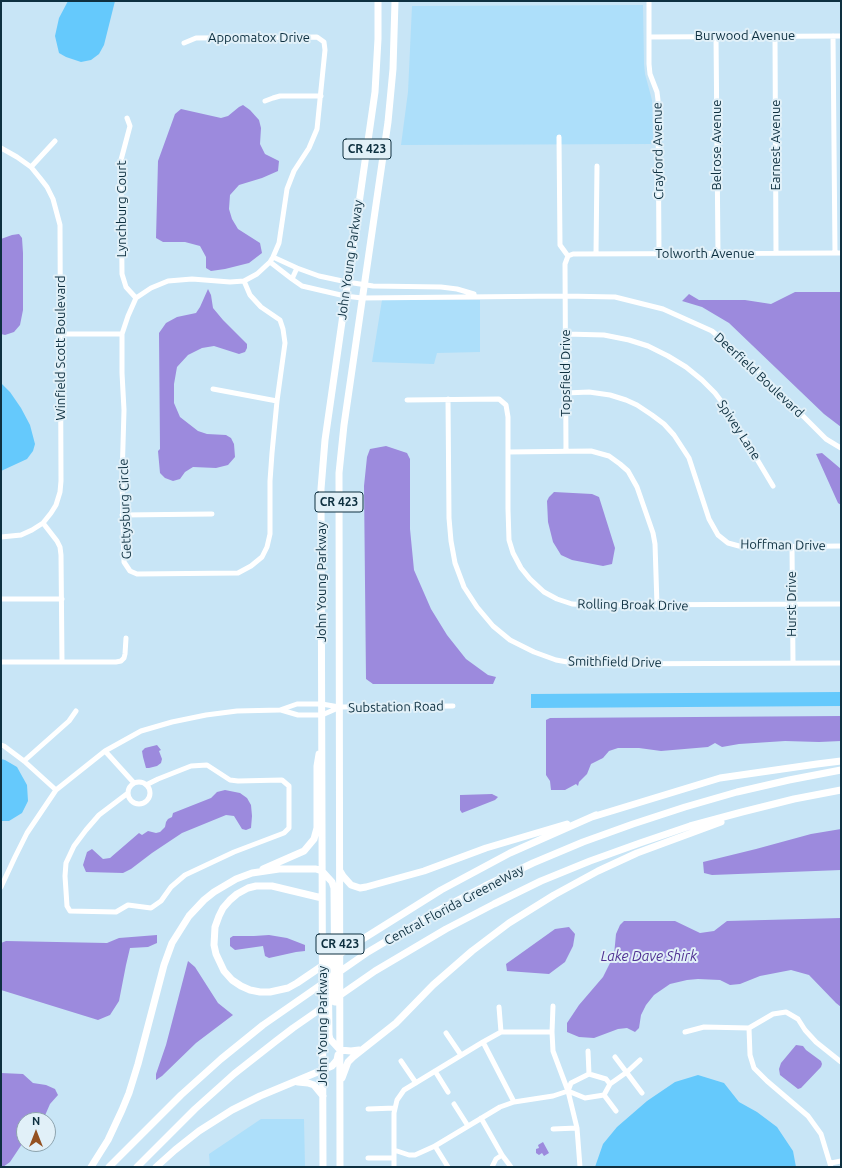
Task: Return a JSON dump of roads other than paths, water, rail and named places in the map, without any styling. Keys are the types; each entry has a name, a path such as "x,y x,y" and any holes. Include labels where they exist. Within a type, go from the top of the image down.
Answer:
{"highway":[{"name":"John Young Parkway","path":"323,1167 321,489 325,440 374,92 378,38 378,1"},
{"name":"John Young Parkway","path":"340,1167 339,474 344,425 391,95 395,42 395,1"},
{"path":"91,1167 108,1140 129,1093 164,965 172,943 189,916 204,900 224,886 236,879 304,851 314,839 317,828 317,766 322,742"},
{"path":"340,871 351,885 360,888 366,887 424,871 486,848 720,778 841,761"},
{"name":"Central Florida GreeneWay","path":"109,1167 162,1113 221,1059 263,1025 350,964 396,935 454,902 509,874 577,845 652,817 711,799 789,780 841,770"},
{"name":"Central Florida GreeneWay","path":"137,1167 176,1127 224,1083 276,1041 312,1014 375,971 446,928 560,873 627,847 690,826 761,807 841,790"},
{"path":"340,1086 348,1062 360,1050 396,1023 433,985 472,951 509,923 554,894 624,859 678,838 730,819 820,794"},
{"path":"322,898 272,886 256,886 248,888 237,894 223,908 214,931 214,945 216,954 224,971 232,980 241,986 260,992 280,990 297,983 350,947 448,886 510,852 596,816"},
{"path":"252,873 280,869 308,868 322,871 332,882 334,888 334,1001 340,1012"},
{"path":"322,930 328,947 330,1040 340,1050 360,1050"},
{"path":"156,1167 174,1150 232,1110 260,1096 332,1066 337,1060 340,1050"},
{"path":"294,1082 303,1082 314,1085 323,1096"}],"street":[{"name":"Crayford Avenue","path":"649,1 649,64 650,74 657,92 658,100 659,254"},
{"name":"Belrose Avenue","path":"716,36 718,254"},
{"name":"Earnest Avenue","path":"775,36 776,253"},
{"path":"833,36 835,253"},
{"name":"Burwood Avenue","path":"649,37 841,36"},
{"name":"Appomatox Drive","path":"184,43 196,38 317,38 324,42 326,50 317,129 309,148 294,171 287,189 278,243 273,257"},
{"path":"265,101 280,96 321,96"},
{"name":"Lynchburg Court","path":"127,118 130,126 121,160 122,274 126,287 136,298"},
{"path":"559,136 560,245 568,256"},
{"path":"31,167 55,141"},
{"name":"Winfield Scott Boulevard","path":"1,148 31,167 50,193 58,212 60,225 61,334 60,492 56,505 43,523 21,535 1,536"},
{"path":"596,254 597,166"},
{"name":"Tolworth Avenue","path":"568,256 573,254 841,253"},
{"name":"Topsfield Drive","path":"566,451 565,264 568,256"},
{"name":"Deerfield Boulevard","path":"273,257 318,276 347,282 364,285 441,287 457,289 481,296"},
{"path":"136,298 151,288 168,281 192,279 230,282 244,281 257,274 270,262 273,257"},
{"name":"Deerfield Boulevard","path":"270,262 302,286 345,296 362,298 481,296 615,297 663,309 712,331 754,367 826,439 841,448"},
{"path":"292,279 296,268"},
{"name":"Gettysburg Circle","path":"136,298 122,334 124,410 122,515 124,562 130,571 138,574 238,573 251,566 262,557 267,547 270,534 271,467 277,401 285,343 284,329 280,320 261,307 250,295 244,281"},
{"path":"61,334 122,334"},
{"name":"Spivey Lane","path":"566,334 604,335 629,340 648,346 668,356 686,368 702,380 728,409 773,486"},
{"path":"214,389 277,401"},
{"name":"Hoffman Drive","path":"566,393 589,392 610,395 626,400 652,415 664,424 674,435 689,458 709,519 718,536 728,543 745,547 841,546"},
{"name":"Rolling Broak Drive","path":"408,400 499,399 506,405 508,417 509,540 518,563 530,580 544,592 557,599 572,604 593,605 841,604"},
{"name":"Smithfield Drive","path":"448,400 449,518 455,563 464,587 477,607 493,626 510,640 549,658 579,664 841,663"},
{"path":"508,452 590,451 609,456 628,471 637,487 653,533 655,544 657,605"},
{"path":"122,515 212,514"},
{"path":"43,523 53,535 60,547 62,662"},
{"name":"Hurst Drive","path":"792,546 793,663"},
{"path":"1,599 62,599"},
{"path":"1,662 116,662 121,661 125,654 126,638"},
{"path":"280,710 297,704 322,704 339,707"},
{"name":"Substation Road","path":"339,707 453,706"},
{"path":"1,887 27,833 56,790 105,751 141,731 172,722 237,711 280,710 298,715 322,715 339,707"},
{"path":"24,761 69,721 76,711"},
{"path":"1,745 24,761 56,790"},
{"path":"105,751 134,783"},
{"path":"128,793 99,816 74,846 66,863 65,876 67,906 70,911 116,912 128,905 151,908 161,901 171,886 185,875 234,852 284,833 289,828 289,786 282,780 230,780 207,765 191,766 146,785"},
{"path":"140,782 148,788 150,795 143,803 132,803 128,797 129,787 134,783 140,782"},
{"path":"553,1006 553,1051 568,1091 577,1128 580,1167"},
{"path":"499,1007 501,1032"},
{"path":"684,1032 704,1027 749,1028 773,1014 786,1012 798,1019 805,1030 816,1042 841,1062"},
{"path":"749,1028 750,1055 754,1068 808,1116 821,1134 831,1165 841,1161"},
{"path":"394,1167 394,1113 397,1100 404,1090 501,1032 552,1032"},
{"path":"446,1033 461,1055"},
{"path":"483,1042 514,1102"},
{"path":"588,1051 589,1074"},
{"path":"615,1057 642,1093"},
{"path":"604,1095 610,1084 627,1072 640,1060"},
{"path":"401,1061 416,1083"},
{"path":"435,1071 448,1092"},
{"path":"568,1091 572,1083 589,1074 606,1079 610,1084"},
{"path":"394,1150 415,1156 435,1146 500,1107 514,1102 553,1096 568,1091 584,1098 604,1095"},
{"path":"604,1095 616,1111"},
{"path":"454,1104 468,1126"},
{"path":"368,1109 395,1108"},
{"path":"481,1118 502,1155 511,1167"},
{"path":"553,1129 577,1128"},
{"path":"435,1146 448,1167"},
{"path":"492,1167 496,1159 502,1155"},
{"path":"368,1158 394,1158"}],"water":[{"path":"243,105 259,120 261,128 260,144 265,154 279,161 278,171 239,185 230,195 229,209 232,219 238,229 260,243 262,253 249,263 211,271 206,268 206,257 200,246 185,242 163,242 156,238 158,161 175,114 181,109 221,118 228,116"},
{"path":"19,234 22,238 23,253 23,310 20,325 14,332 5,335 1,334 1,239"},
{"path":"208,289 211,295 213,308 247,344 247,348 245,352 239,354 214,346 202,348 188,355 177,367 174,384 174,403 180,417 198,431 207,434 226,435 231,438 234,444 235,457 228,465 216,468 193,467 185,472 180,479 173,481 165,478 160,473 158,451 160,449 159,333 166,323 177,317 196,313"},
{"path":"795,292 841,292 841,427 824,414 729,323 702,307 682,301 689,294 699,300 745,300 771,304"},
{"path":"386,446 407,453 410,459 410,529 414,570 431,609 447,635 466,659 488,675 496,677 493,684 373,684 366,679 364,486 367,457 370,449"},
{"path":"822,453 841,469 841,505 838,503 816,454"},
{"path":"554,492 592,494 599,497 615,548 612,564 603,566 572,560 561,555 553,542 548,522 547,501"},
{"path":"841,716 841,741 785,741 739,744 722,747 715,743 708,747 661,751 639,748 618,748 609,751 603,758 591,764 587,774 579,782 578,786 576,784 565,790 551,790 550,781 546,775 546,720 550,718"},
{"path":"157,745 161,750 159,751 162,759 161,763 157,766 146,768 142,751 145,748"},
{"path":"225,790 240,793 247,798 251,805 251,828 246,830 242,829 234,816 226,815 182,833 123,873 86,872 83,865 87,852 92,849 103,859 110,858 139,833 142,835 148,831 156,833 160,832 165,827 168,819 172,817 173,813 211,798 217,792"},
{"path":"492,794 498,797 495,800 462,813 460,810 460,795"},
{"path":"841,829 841,870 712,875 704,873 703,862 811,834"},
{"name":"Lake Dave Shirk","path":"841,918 841,1007 809,975 791,970 760,976 740,984 730,985 720,980 698,979 670,984 654,995 646,1005 641,1015 639,1028 635,1032 627,1028 618,1029 594,1038 579,1037 567,1032 567,1023 579,1005 603,977 614,955 616,934 620,925 624,921 675,921 700,933 714,931 727,921"},
{"path":"569,927 575,934 573,946 565,962 549,974 507,971 506,964 555,929"},
{"path":"157,935 157,943 148,947 130,948 119,1001 110,1015 98,1020 1,990 1,943 6,941 107,943 119,938"},
{"path":"269,935 287,938 305,945 305,951 269,958 265,956 263,946 235,950 230,946 230,938 233,936"},
{"path":"188,961 195,967 218,1003 233,1015 196,1043 156,1080 156,1074 166,1045"},
{"path":"796,1045 803,1046 821,1061 822,1064 821,1067 801,1088 798,1089 780,1075 779,1069 781,1063"},
{"path":"1,1073 23,1074 33,1083 46,1085 55,1089 58,1095 50,1104 46,1112 16,1112 17,1152 10,1162 1,1167"},
{"path":"543,1142 549,1153 544,1156 542,1153 539,1155 536,1153 536,1149 539,1148 538,1145"}]}
